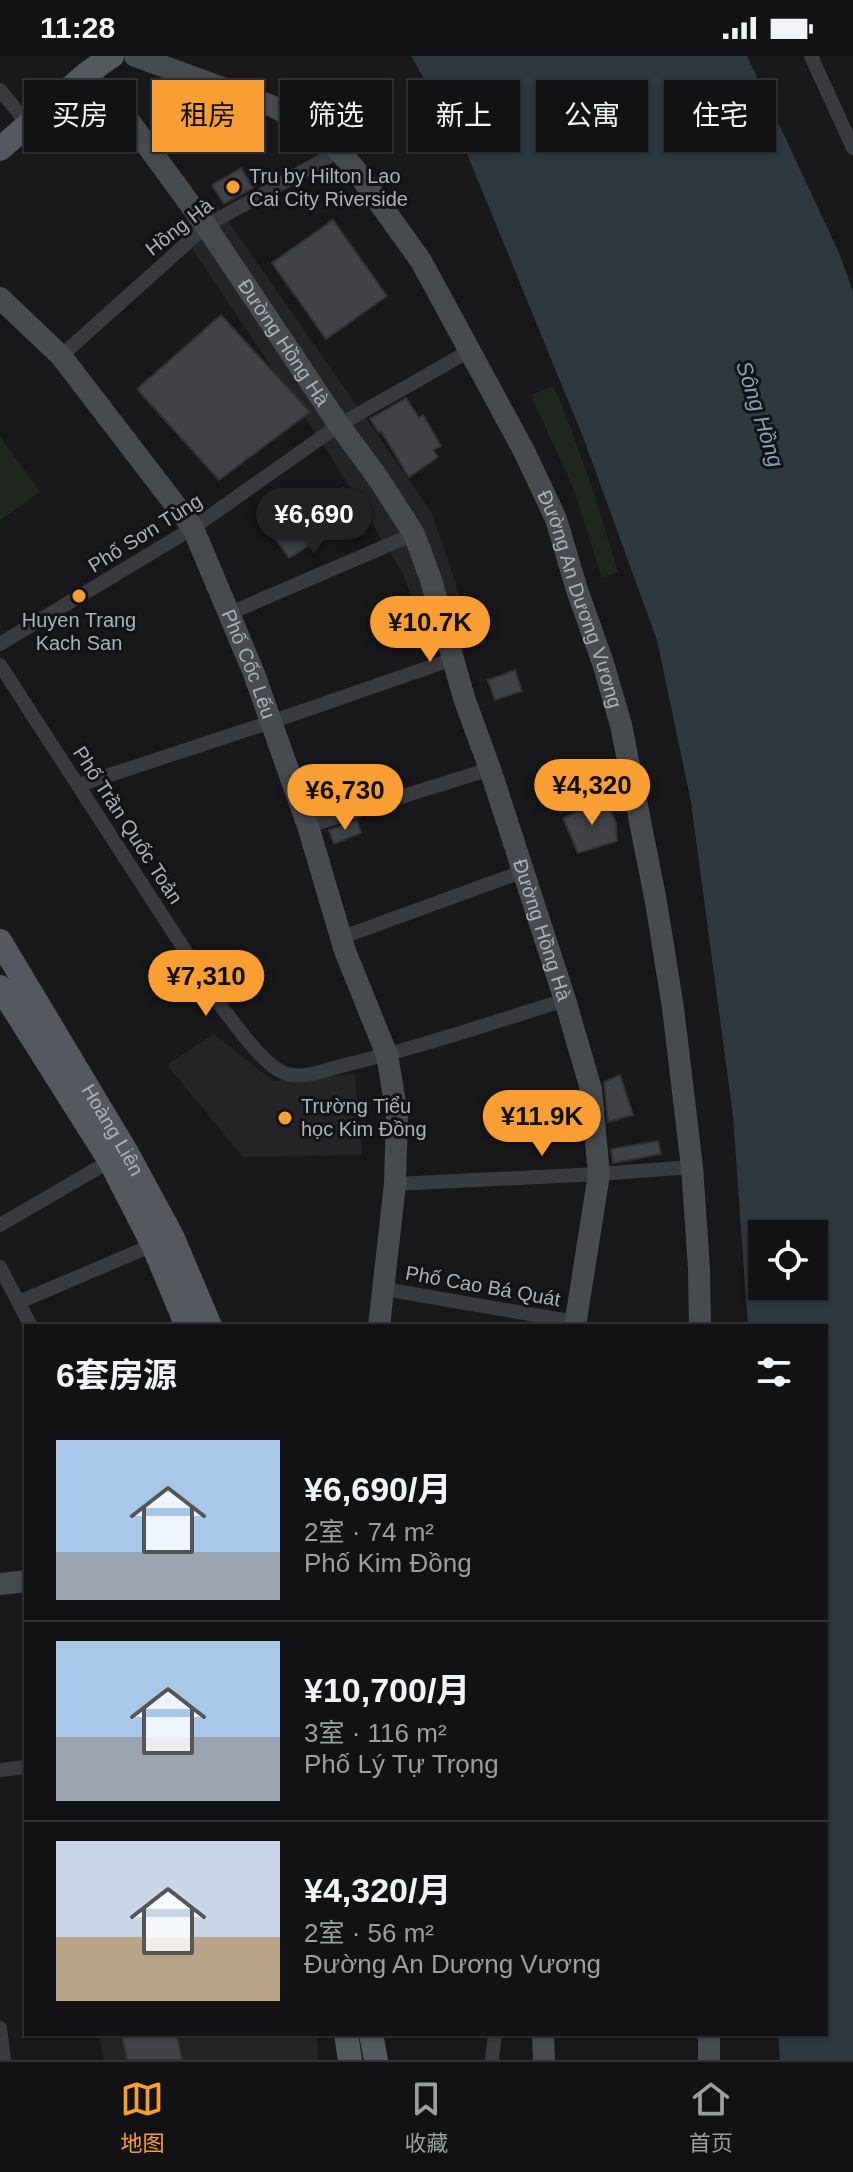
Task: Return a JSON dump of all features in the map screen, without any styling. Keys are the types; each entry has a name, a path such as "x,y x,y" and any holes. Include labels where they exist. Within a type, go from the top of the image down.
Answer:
{"main road":[{"path":"79,80 112,56"},
{"path":"0,149 24,128"},
{"name":"Hoàng Liên","path":"3,954 118,1157 186,1324"},
{"name":"Hoàng Liên","path":"0,987 172,1236 209,1324"},
{"path":"346,2036 350,2060"},
{"path":"371,2036 376,2060"}],"street":[{"name":"Đường An Dương Vương","path":"135,56 280,110"},
{"path":"811,56 853,148"},
{"name":"Đường Hồng Hà","path":"86,74 124,114 206,226 414,534 431,580 464,698 524,871 591,1089 599,1174 575,1324"},
{"path":"0,90 24,119"},
{"name":"Hồng Hà","path":"61,356 206,226 337,152"},
{"name":"Đường An Dương Vương","path":"340,152 421,261 524,451 556,519 603,663 621,725 644,834 673,1008 692,1167 700,1324"},
{"name":"Phố Cốc Lếu","path":"0,298 61,356 193,528 230,613 271,722 308,826 340,938 387,1055 397,1114 395,1184 379,1324"},
{"name":"Phố Sơn Tùng","path":"0,644 193,528 339,425 471,350"},
{"path":"230,613 414,534"},
{"path":"79,785 453,659"},
{"name":"Phố Trần Quốc Toản","path":"0,665 223,1009 261,1056 284,1074 297,1075 387,1055 565,1000"},
{"path":"308,826 490,769"},
{"path":"340,938 524,871"},
{"path":"0,1225 118,1157"},
{"path":"395,1184 692,1167"},
{"path":"19,1302 153,1245"},
{"path":"0,1267 30,1324"},
{"name":"Phố Cao Bá Quát","path":"384,1289 575,1324"},
{"path":"0,1584 24,1581"},
{"path":"0,1770 24,1767"},
{"path":"0,2028 4,2060"},
{"path":"492,2060 495,2036"},
{"path":"543,2036 544,2060"},
{"path":"709,2036 709,2060"}],"shaded area":[{"path":"214,201 432,513 475,641 429,643 403,574 328,452 177,226"},
{"path":"553,386 593,490 618,572 602,578 574,490 531,395"},
{"path":"0,436 40,492 0,520"},
{"name":"Trường Tiểu học Kim Đồng","path":"214,1034 273,1081 355,1074 362,1155 243,1157 167,1065"},
{"path":"317,2036 318,2060 104,2060 99,2037"}],"water":[{"name":"Sông Hồng","path":"411,56 747,56 758,80 664,80 664,152 776,152 776,118 840,255 853,292 853,2060 780,2060 778,2036 828,2036 828,1324 748,1324 733,1116 691,802 657,640 583,437 466,152 520,152 520,80 425,80"}],"building":[{"name":"Tru by Hilton Lao Cai City Riverside","path":"241,168 253,188 224,204 212,185"},
{"path":"333,220 387,296 326,339 272,263"},
{"path":"221,315 310,412 219,480 137,389"},
{"path":"406,398 419,418 423,415 441,446 433,450 438,457 409,477 381,431 379,433 370,419"},
{"path":"343,488 360,514 289,558 271,533"},
{"path":"515,670 522,691 495,700 488,680"},
{"path":"350,782 356,800 318,812 312,794"},
{"path":"606,800 616,823 617,841 578,853 563,818"},
{"path":"357,821 361,833 334,844 329,830"},
{"path":"620,1075 633,1115 608,1122 604,1082"},
{"path":"658,1141 661,1154 613,1163 611,1149"},
{"path":"177,2036 182,2060 127,2060 122,2037"}],"place":[{"name":"Tru by Hilton Lao Cai City Riverside","path":"233,187"},
{"name":"Huyen Trang Kach San","path":"79,596"},
{"name":"Trường Tiểu học Kim Đồng","path":"285,1118"}]}
